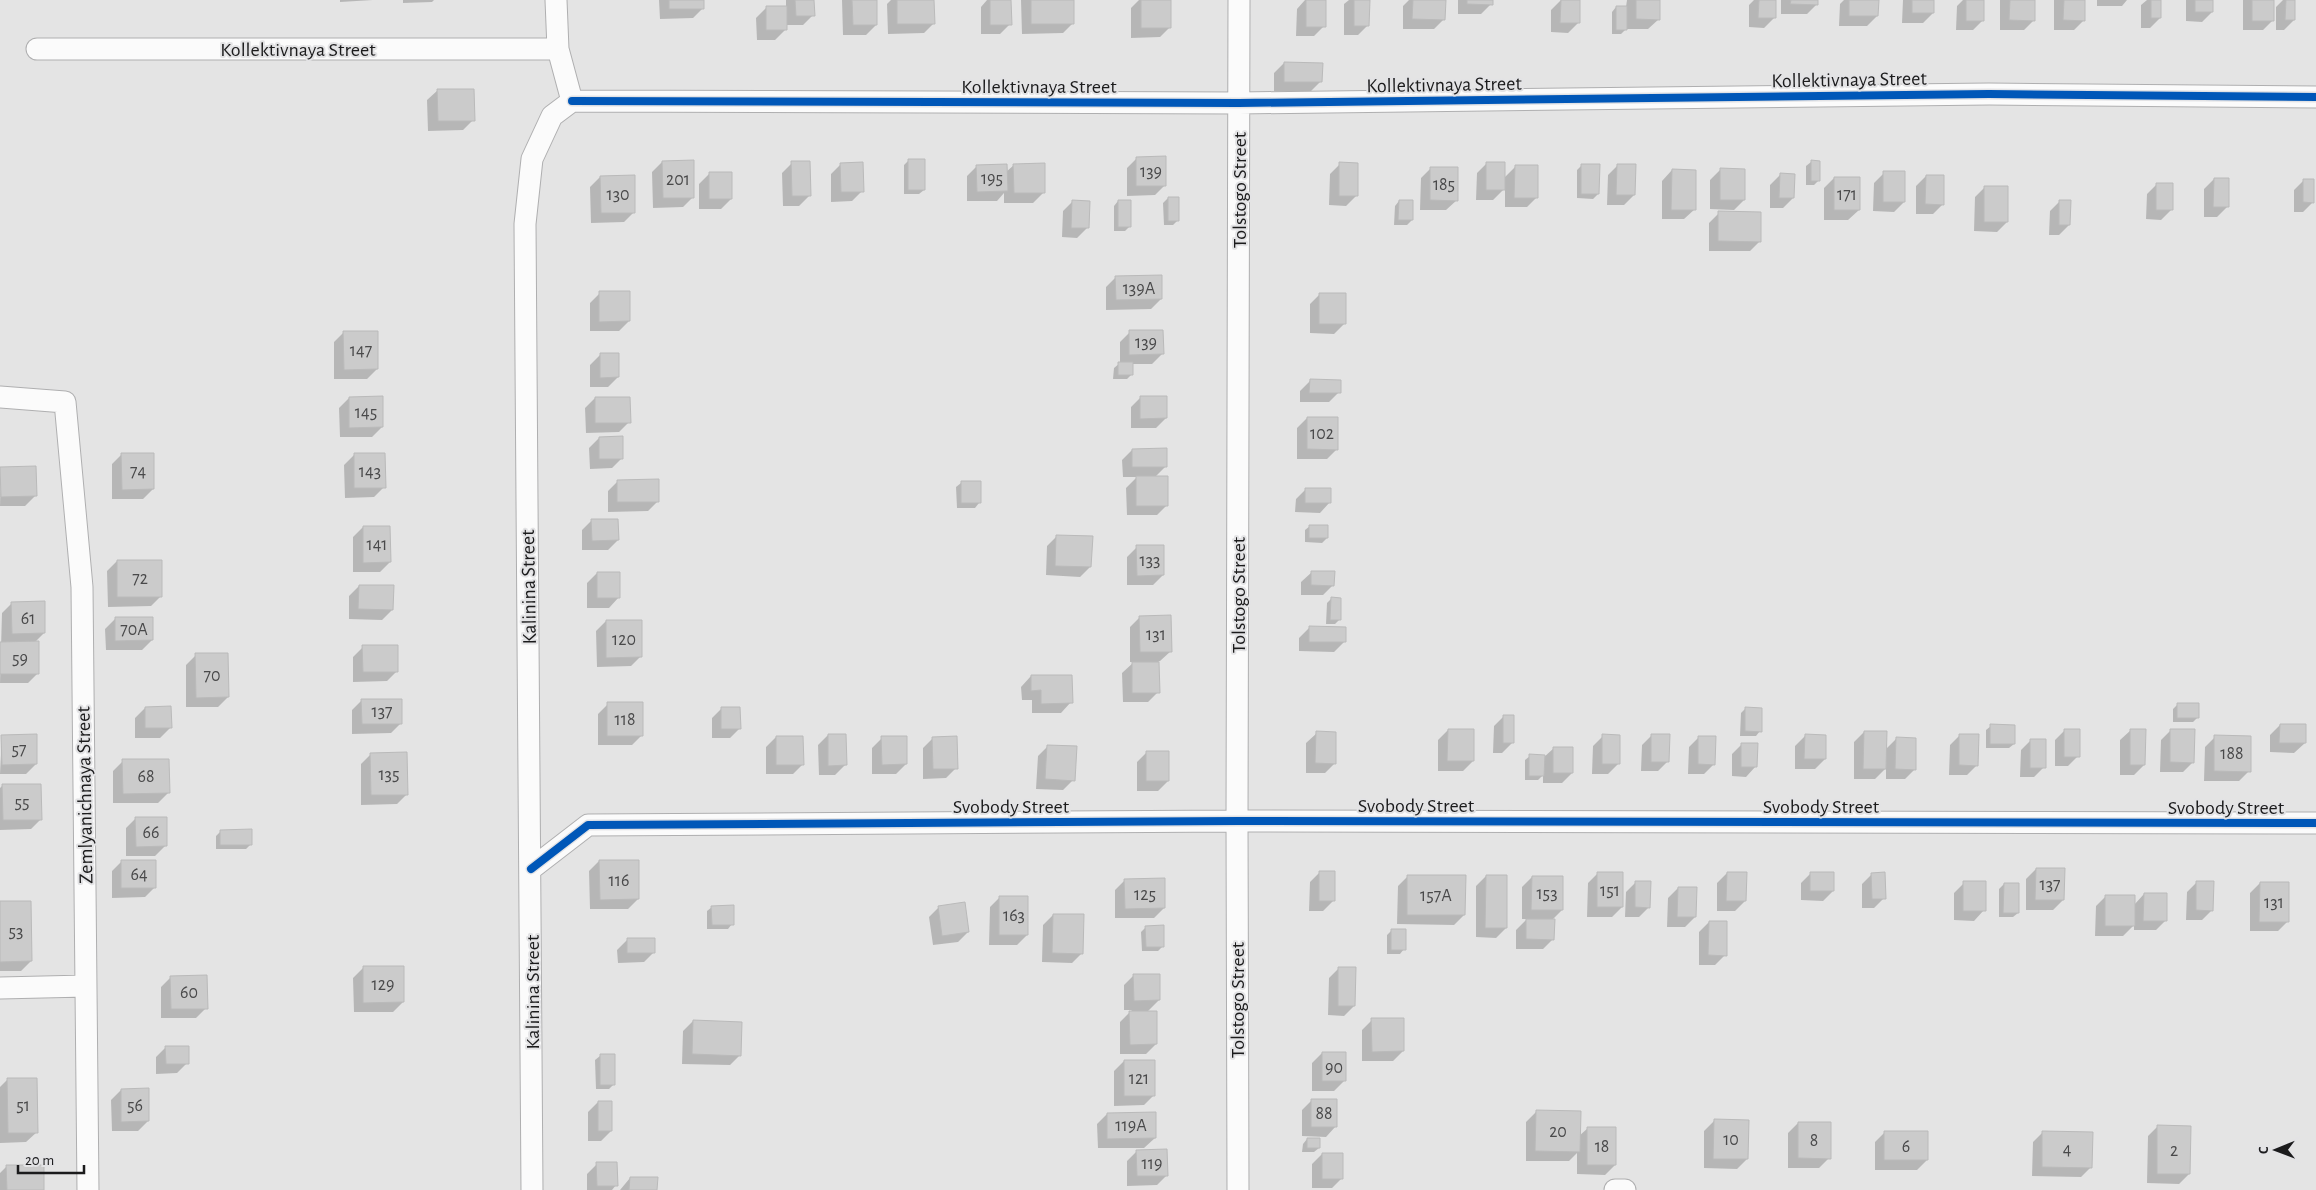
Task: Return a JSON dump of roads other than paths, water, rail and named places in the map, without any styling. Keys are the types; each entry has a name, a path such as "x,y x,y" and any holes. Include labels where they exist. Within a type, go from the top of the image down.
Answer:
{"street":[{"path":"556,0 558,49 572,100"},
{"name":"Tolstogo Street","path":"1238,1190 1237,821 1240,0"},
{"name":"Kollektivnaya Street","path":"37,50 558,49"},
{"name":"Kollektivnaya Street","path":"572,100 1239,103 1989,94 2316,97"},
{"name":"Kalinina Street","path":"532,1190 525,224 532,159 552,116 572,100"},
{"name":"Zemlyanichnaya Street","path":"0,397 65,402 82,587 88,1190"},
{"name":"Svobody Street","path":"531,869 588,825 1237,821 2316,823"},
{"path":"0,988 86,986"},
{"path":"1615,1190 1625,1190"}]}
